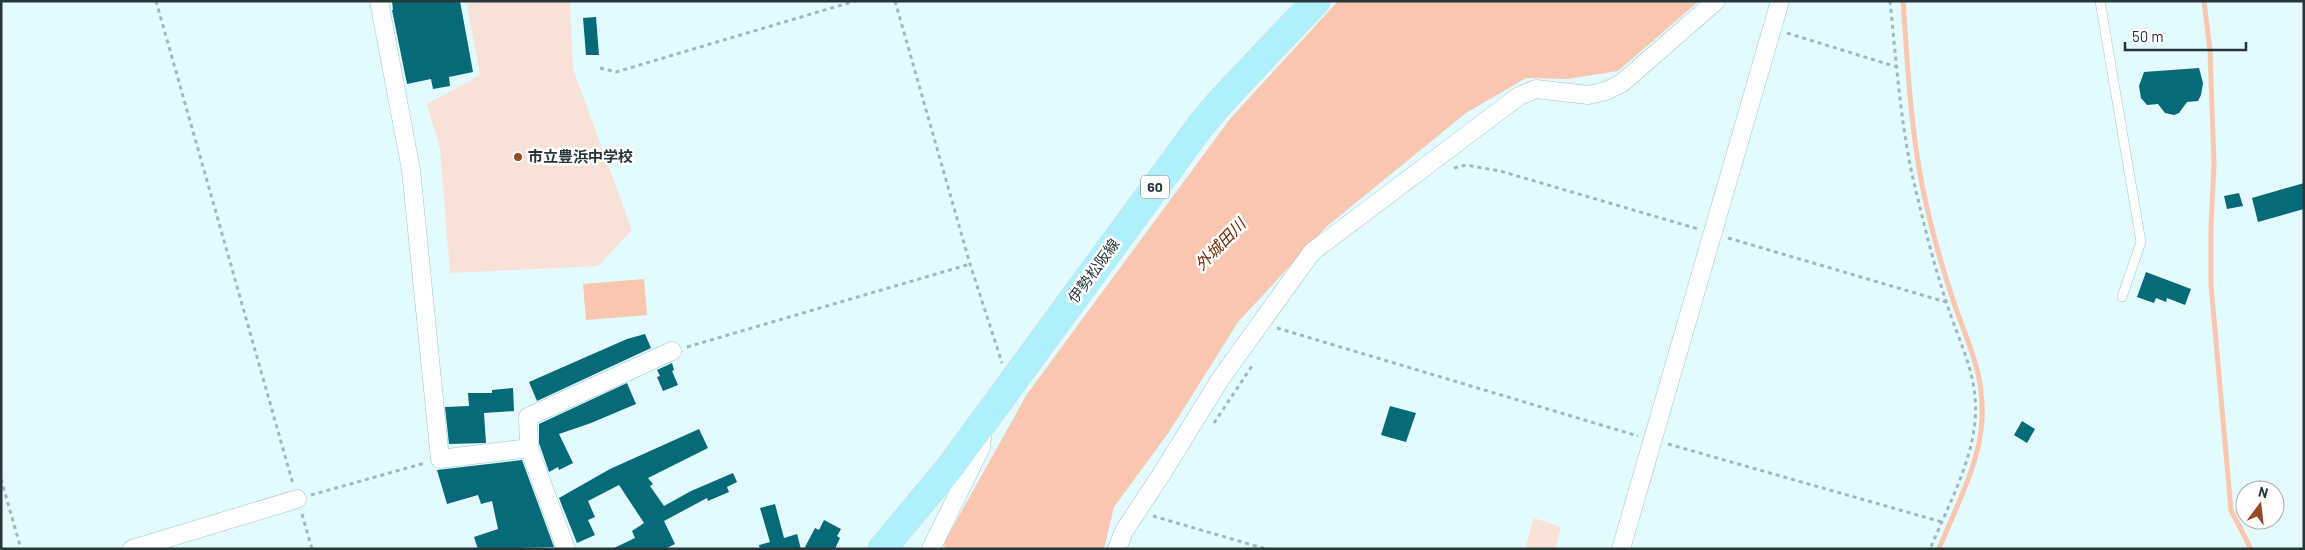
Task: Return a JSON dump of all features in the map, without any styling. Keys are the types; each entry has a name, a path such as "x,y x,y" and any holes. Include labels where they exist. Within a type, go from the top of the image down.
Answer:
{"main road":[{"name":"伊勢松阪線","path":"882,549 951,466 1201,125 1316,1"}],"street":[{"path":"379,1 411,170 440,459 529,448"},
{"path":"1117,549 1124,530 1161,475 1221,378 1312,252 1519,96 1536,89 1588,94 1614,87 1622,83 1716,1"},
{"path":"1621,549 1780,1"},
{"path":"566,549 529,448 528,417 672,351"},
{"path":"931,549 981,447 984,421"},
{"path":"132,549 297,499"}],"lane":[{"path":"2100,1 2141,242 2122,297"}],"path":[{"path":"156,1 312,549"},
{"path":"600,68 616,72 856,1"},
{"path":"895,1 970,264 1009,386"},
{"path":"1890,1 1897,66 1917,197 1946,302 1967,355 1973,376 1975,421 1962,473 1930,549"},
{"path":"1772,28 1897,66"},
{"path":"1447,172 1455,167 1466,165 1500,171 1946,302"},
{"path":"672,351 970,264"},
{"path":"1282,321 1277,328 1653,440 1942,522"},
{"path":"297,499 440,459"},
{"path":"1,479 21,549"},
{"path":"1153,516 1266,549"}],"shaded area":[{"path":"482,1 570,1 573,69 632,230 598,266 450,273 440,149 427,104 480,75 467,4"},
{"path":"1534,518 1561,527 1555,549 1525,549"}],"water":[{"name":"外城田川","path":"1338,1 1699,1 1618,71 1567,79 1526,78 1466,113 1326,227 1238,322 1169,432 1114,507 1104,549 944,549 945,541 1027,394 1230,119"},
{"path":"644,279 647,315 586,320 583,284"}],"building":[{"path":"392,1 460,1 473,72 449,77 450,86 433,89 431,79 407,84 392,10"},
{"path":"596,17 599,55 586,55 583,18"},
{"path":"2199,68 2203,83 2201,95 2198,101 2187,102 2179,113 2174,115 2165,113 2158,104 2147,105 2141,98 2139,86 2144,72"},
{"path":"2304,183 2304,209 2258,222 2252,198"},
{"path":"2239,193 2243,206 2227,209 2224,196"},
{"path":"2146,272 2191,289 2185,305 2167,298 2166,302 2156,298 2154,303 2137,297"},
{"path":"645,334 651,348 537,401 529,382 627,339"},
{"path":"672,363 674,370 672,371 678,385 663,391 657,377 660,376 657,370"},
{"path":"627,383 636,404 559,434 573,463 559,470 558,467 549,472 539,443 539,424"},
{"path":"513,388 514,411 484,413 486,443 449,444 445,407 469,406 468,393 492,393 492,390"},
{"path":"1390,406 1416,413 1406,442 1381,435"},
{"path":"2022,421 2035,429 2027,443 2014,435"},
{"path":"699,429 708,448 648,478 653,484 650,486 664,506 691,491 733,473 737,482 727,487 729,492 708,501 707,498 664,521 675,544 665,549 612,549 635,538 632,531 644,523 619,485 588,501 595,517 588,520 595,535 577,543 559,498 610,469"},
{"path":"522,460 554,547 478,549 474,537 498,529 492,501 481,504 478,495 447,504 437,470"},
{"path":"775,504 784,538 797,534 801,549 760,549 759,545 770,542 760,508"},
{"path":"824,520 841,529 837,536 840,538 835,549 804,549 815,528 819,530"}],"waterway":[{"path":"1903,1 1911,105 1922,183 1942,266 1978,372 1982,402 1982,420 1977,453 1966,486 1939,549"},
{"path":"2204,1 2210,51 2214,164 2211,285 2231,510 2251,549"}],"place":[{"name":"市立豊浜中学校","path":"518,157"}]}
